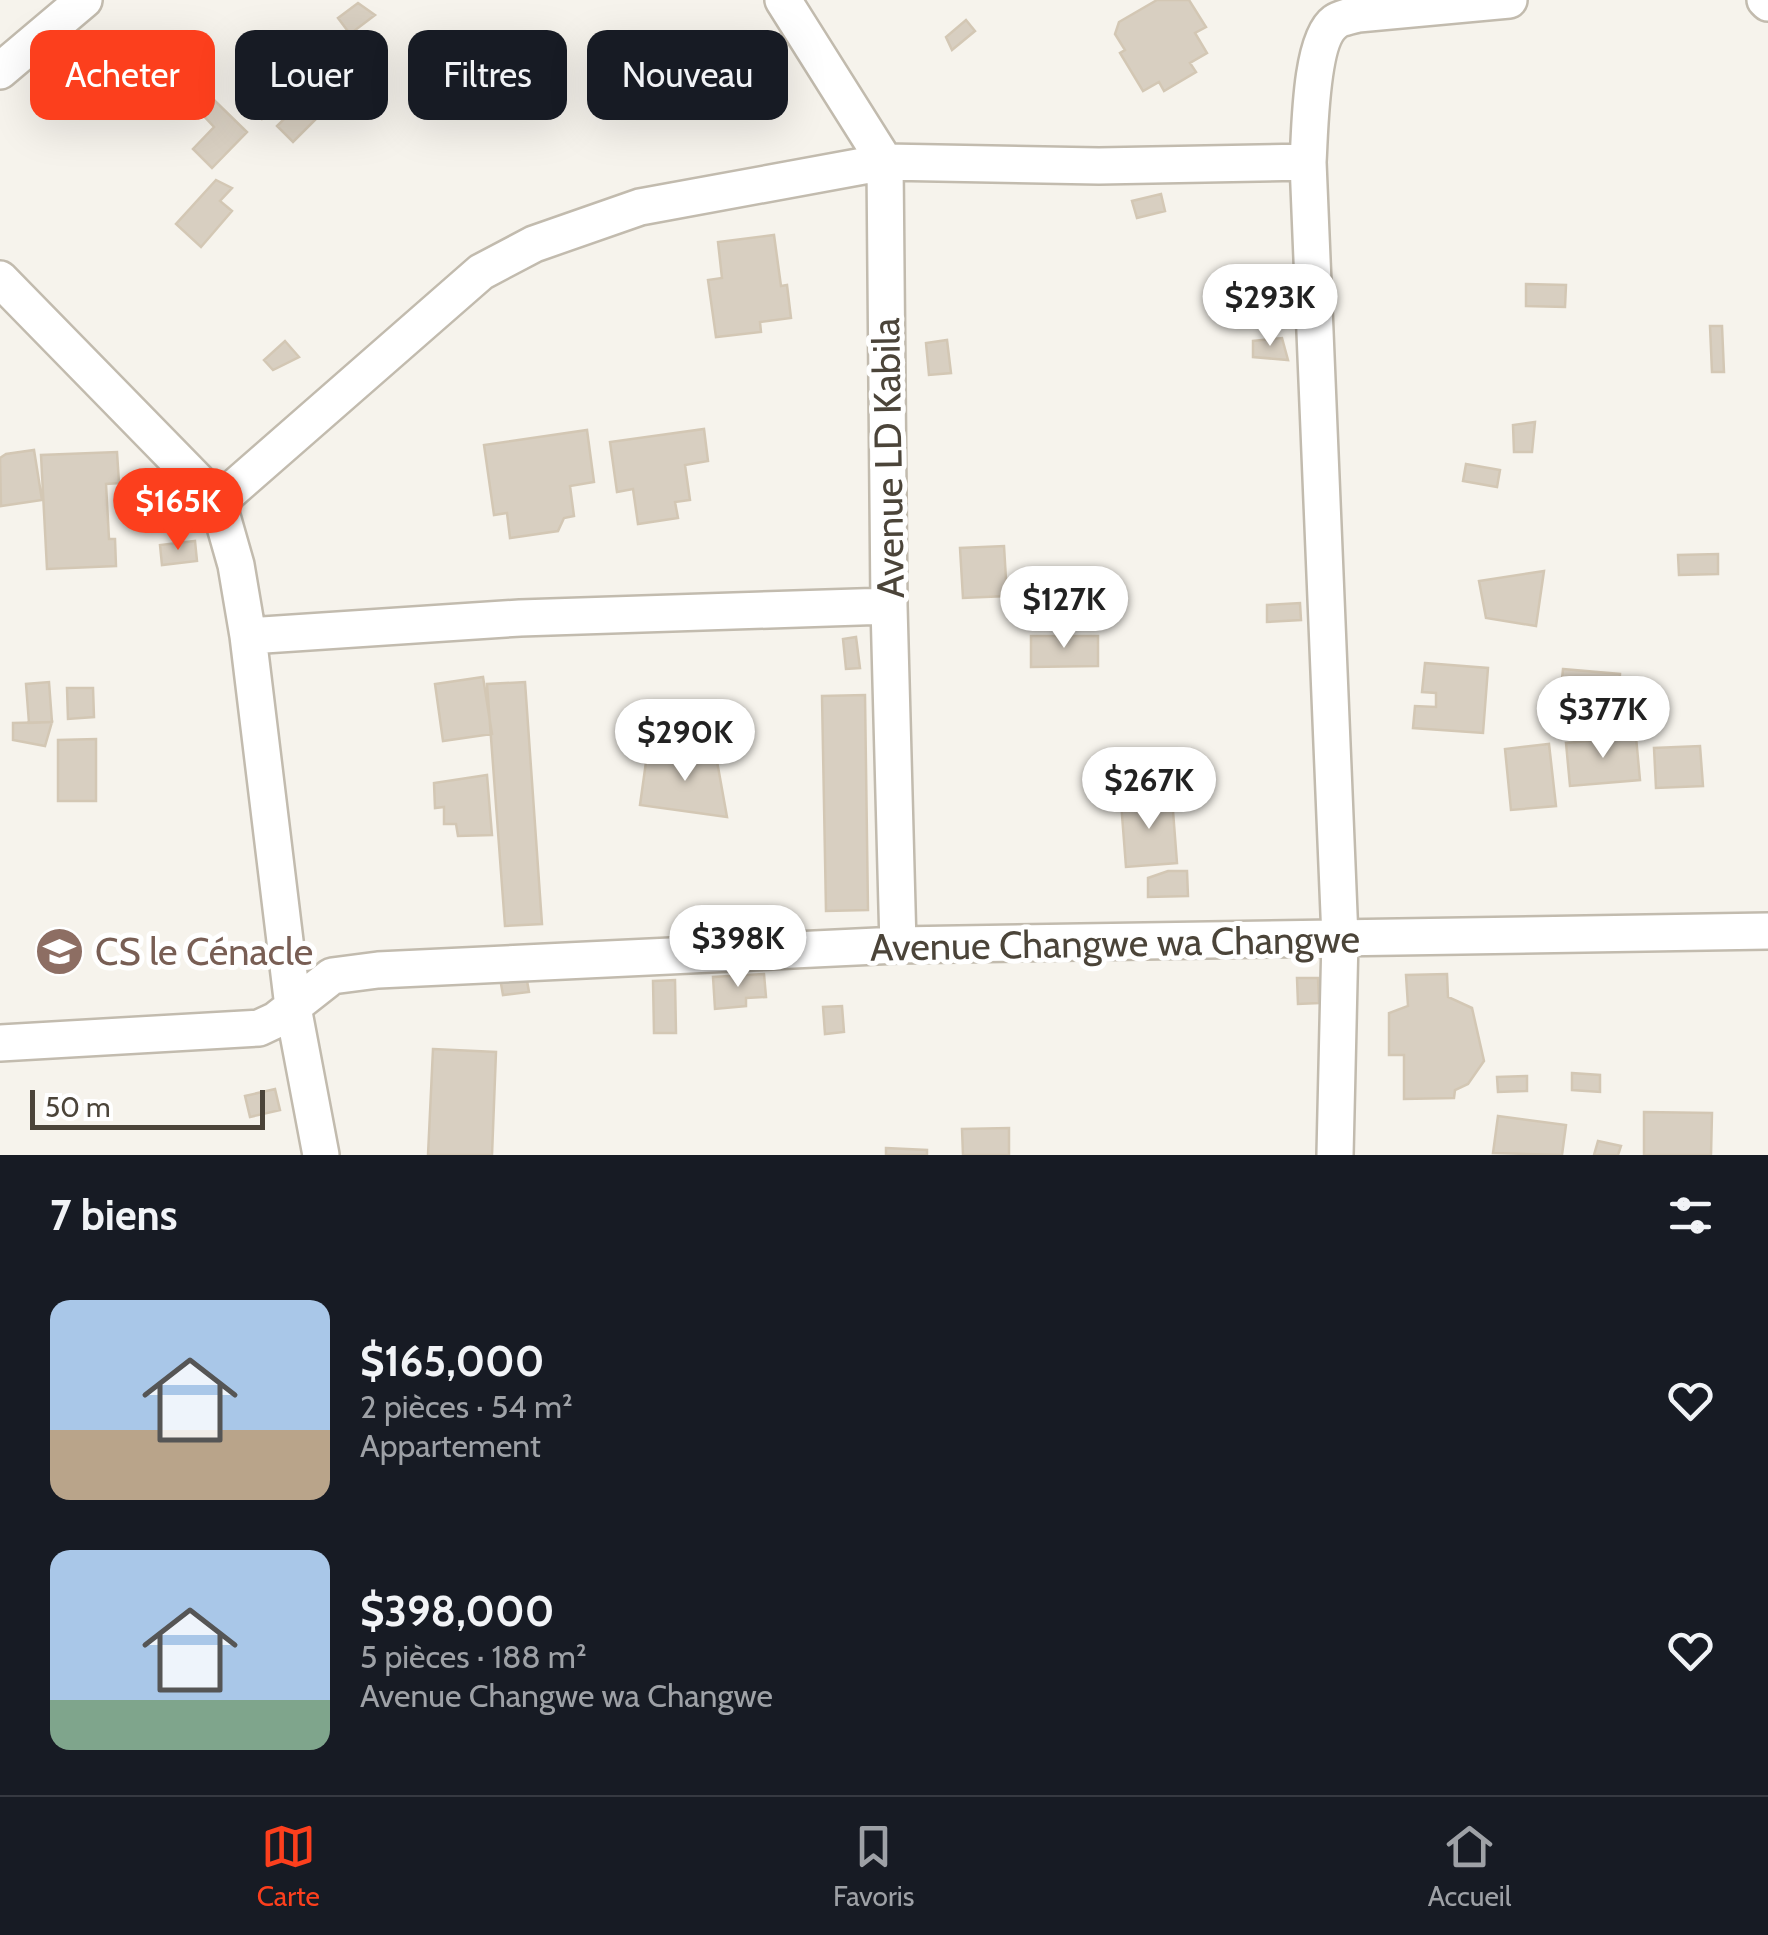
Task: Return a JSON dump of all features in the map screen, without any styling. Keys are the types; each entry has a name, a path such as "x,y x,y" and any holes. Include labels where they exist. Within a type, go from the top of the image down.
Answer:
{"street":[{"path":"0,71 84,0"},
{"path":"783,0 885,162"},
{"path":"1336,1155 1340,938 1308,162 1318,56 1328,11 1358,14 1509,0"},
{"path":"218,502 480,272 534,244 640,207 885,162 1100,166 1308,162"},
{"name":"Avenue LD Kabila","path":"885,162 898,946"},
{"path":"0,278 218,502 236,565 248,636 294,1007 322,1155"},
{"path":"248,636 520,618 890,606"},
{"name":"Avenue Changwe wa Changwe","path":"0,1043 259,1028 276,1020 332,976 378,970 898,946 1768,931"}],"building":[{"path":"1157,0 1189,0 1206,27 1195,33 1207,53 1190,63 1196,72 1164,91 1159,82 1143,91 1120,53 1125,50 1115,34 1119,22"},
{"path":"358,3 375,15 355,30 347,30 338,18"},
{"path":"966,20 975,31 952,50 946,37"},
{"path":"215,101 247,132 212,168 193,149 214,127 208,120 215,120"},
{"path":"283,120 315,120 293,142 277,126"},
{"path":"216,180 232,188 220,201 232,211 201,247 176,224"},
{"path":"1161,194 1165,211 1137,218 1132,201"},
{"path":"774,235 781,286 787,285 791,318 760,322 761,332 716,337 708,280 722,278 718,242"},
{"path":"1526,284 1566,285 1565,307 1526,306"},
{"path":"1710,326 1722,326 1724,372 1712,372"},
{"path":"1282,338 1288,360 1253,357 1253,341"},
{"path":"947,340 951,373 929,375 926,343"},
{"path":"285,341 299,357 273,370 264,360"},
{"path":"1535,422 1532,452 1514,452 1513,425"},
{"path":"704,429 708,461 685,465 690,500 675,502 678,518 638,524 633,489 617,492 610,442"},
{"path":"587,430 594,482 570,486 574,516 564,518 558,531 510,538 507,513 494,515 484,445"},
{"path":"34,450 42,500 1,506 0,458"},
{"path":"117,452 119,483 106,484 109,539 115,539 116,566 47,569 41,455"},
{"path":"1466,464 1500,470 1497,487 1463,481"},
{"path":"195,541 197,561 162,565 160,545"},
{"path":"1004,546 1007,596 963,598 960,548"},
{"path":"1718,554 1718,574 1679,575 1678,555"},
{"path":"1544,571 1536,626 1486,618 1479,581"},
{"path":"1300,603 1301,620 1267,622 1267,605"},
{"path":"1031,636 1098,636 1098,666 1031,667"},
{"path":"856,637 860,668 846,669 843,639"},
{"path":"1425,663 1488,668 1483,733 1413,728 1415,706 1436,707 1436,693 1422,692"},
{"path":"1563,669 1620,674 1618,703 1560,698"},
{"path":"483,677 492,734 443,741 435,684"},
{"path":"49,682 52,722 29,723 26,684"},
{"path":"525,682 542,924 505,926 487,684"},
{"path":"67,688 93,688 94,717 68,719"},
{"path":"865,695 868,910 826,911 822,696"},
{"path":"1598,705 1599,724 1563,726 1563,707"},
{"path":"52,722 45,746 13,740 13,723"},
{"path":"1636,737 1640,780 1570,786 1566,743"},
{"path":"96,739 96,801 58,801 58,740"},
{"path":"1549,744 1556,806 1511,810 1505,749"},
{"path":"1700,746 1703,786 1656,788 1654,748"},
{"path":"715,750 727,817 640,805 646,762"},
{"path":"487,775 492,835 458,836 456,824 444,824 444,807 435,808 434,783"},
{"path":"1172,798 1177,863 1126,867 1121,802"},
{"path":"1168,871 1187,871 1188,896 1148,897 1148,878"},
{"path":"764,974 766,997 746,998 746,1006 715,1009 713,977"},
{"path":"1447,974 1448,997 1472,1008 1484,1061 1468,1084 1455,1090 1454,1098 1404,1099 1404,1055 1389,1055 1389,1013 1408,1006 1406,975"},
{"path":"526,975 529,992 503,995 500,978"},
{"path":"1297,978 1318,978 1319,1003 1298,1004"},
{"path":"675,980 676,1033 654,1033 653,981"},
{"path":"842,1006 844,1032 825,1034 823,1007"},
{"path":"433,1049 496,1052 492,1155 428,1155"},
{"path":"1572,1073 1600,1075 1600,1092 1572,1090"},
{"path":"1527,1076 1527,1091 1498,1092 1497,1077"},
{"path":"275,1089 280,1110 250,1117 245,1096"},
{"path":"1644,1112 1712,1113 1711,1155 1644,1155"},
{"path":"1498,1116 1566,1125 1562,1155 1493,1153"},
{"path":"1009,1128 1009,1155 963,1155 962,1129"},
{"path":"1598,1141 1621,1146 1618,1155 1594,1155"},
{"path":"886,1148 927,1150 927,1155 886,1155"}],"place":[{"name":"CS le Cénacle","path":"60,951"}]}
